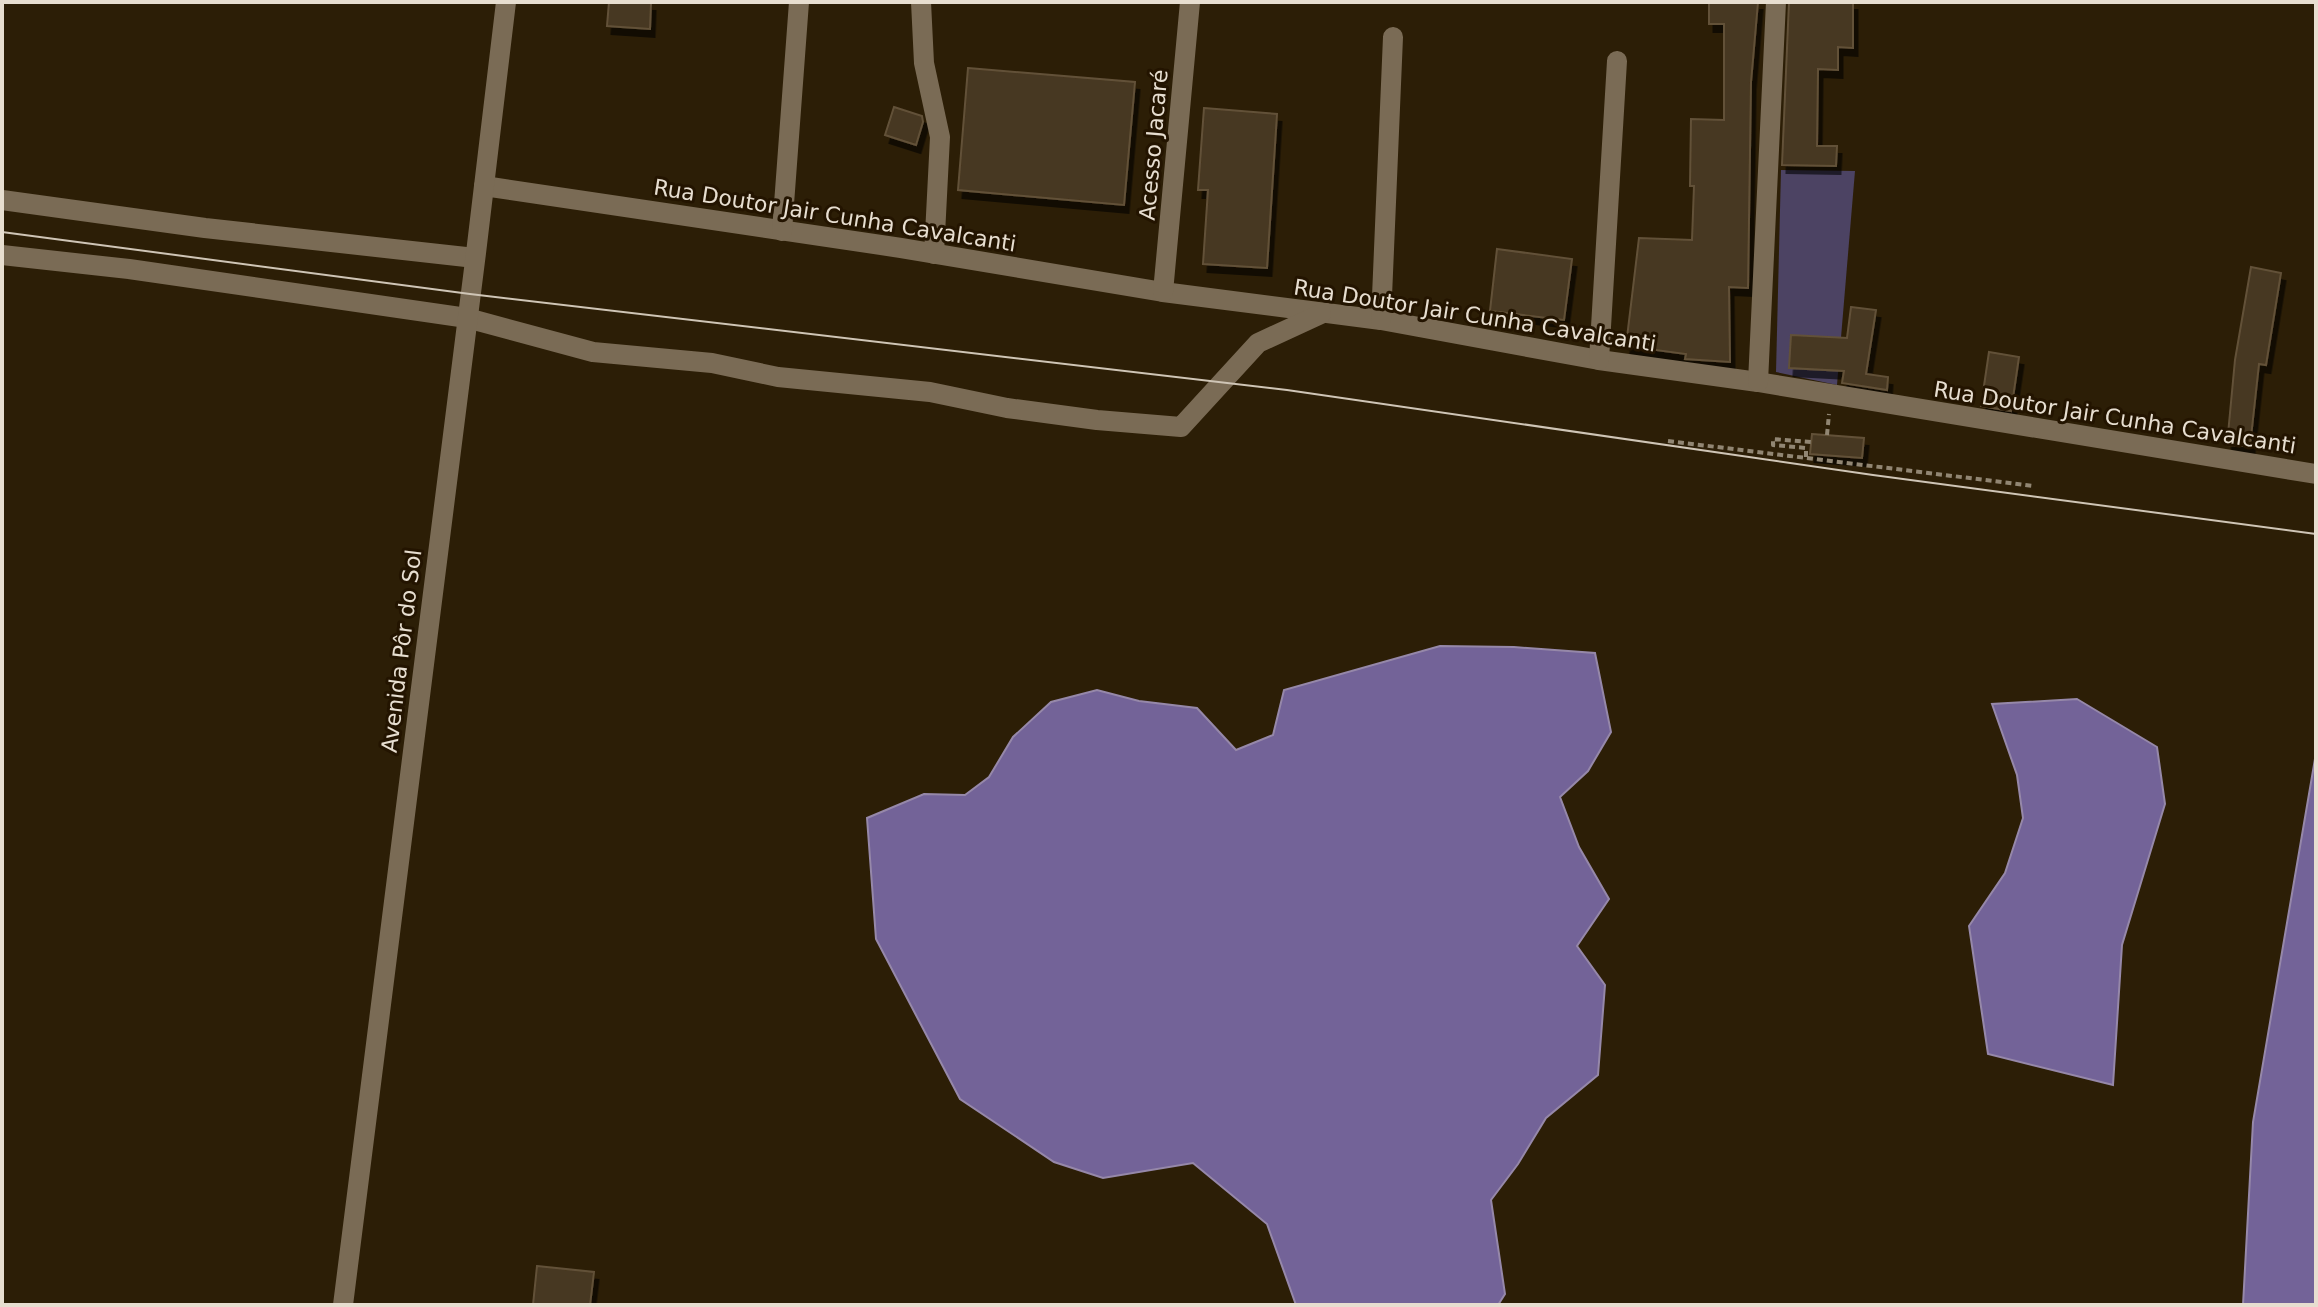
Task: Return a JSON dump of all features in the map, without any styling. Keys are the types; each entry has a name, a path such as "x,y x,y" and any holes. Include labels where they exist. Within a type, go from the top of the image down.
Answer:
{"street":[{"name":"Avenida Pôr do Sol","path":"343,1305 506,2"},
{"path":"774,230 788,2"},
{"path":"774,230 799,2"},
{"path":"921,2 924,63 940,137 934,254"},
{"name":"Acesso Jacaré","path":"1163,292 1190,2"},
{"path":"1758,382 1776,2"},
{"path":"1381,320 1393,37"},
{"path":"1599,360 1617,61"},
{"name":"Rua Doutor Jair Cunha Cavalcanti","path":"484,186 1163,292 1381,320 1599,360 1758,382 2316,474"},
{"path":"2,200 205,228 475,258"},
{"path":"2,255 129,269 467,318 593,352 712,363 778,377 930,392 1007,408 1181,427 1258,343 1322,314"}],"path":[{"path":"1806,457 1806,448 1773,445 1773,439 1811,442"},
{"path":"1668,441 2034,486"}],"shaded area":[{"path":"1781,170 1855,171 1837,385 1776,372"},
{"path":"1440,646 1595,653 1611,732 1588,771 1560,797 1579,847 1609,899 1577,946 1605,985 1598,1075 1546,1118 1491,1200 1505,1294 1498,1305 1296,1305 1267,1224 1193,1163 1103,1178 1054,1162 960,1099 876,939 867,818 924,794 965,795 989,777 1013,737 1051,702 1097,690 1139,701 1197,708 1236,750 1273,735 1284,690"},
{"path":"2077,699 2157,747 2165,804 2122,945 2113,1085 1988,1054 1969,926 2005,873 2023,818 2017,775 1992,704"},
{"path":"2316,753 2316,1305 2243,1305 2253,1122"}],"building":[{"path":"609,2 651,3 650,29 607,26"},
{"path":"1709,2 1758,2 1751,82 1748,288 1729,287 1730,362 1685,359 1686,354 1626,346 1639,238 1692,240 1694,186 1690,186 1691,119 1724,120 1724,24 1709,24"},
{"path":"1789,2 1853,2 1853,48 1838,47 1838,70 1818,69 1817,146 1837,146 1836,166 1782,165"},
{"path":"968,68 1135,82 1124,205 958,190"},
{"path":"894,107 922,116 916,145 885,135"},
{"path":"1204,108 1277,114 1267,268 1203,264 1208,190 1198,190"},
{"path":"1497,249 1572,259 1564,320 1490,311"},
{"path":"2251,267 2281,273 2266,365 2259,364 2250,446 2227,445 2235,360"},
{"path":"1851,307 1876,310 1866,374 1888,377 1887,390 1842,383 1844,371 1789,368 1791,335 1847,338"},
{"path":"1989,352 2019,357 2011,411 1981,406"},
{"path":"1812,434 1864,438 1862,458 1810,454"},
{"path":"537,1266 594,1272 590,1305 533,1305"}],"tram line":[{"path":"2,232 470,294 1287,390 1873,475 2316,534"}]}
